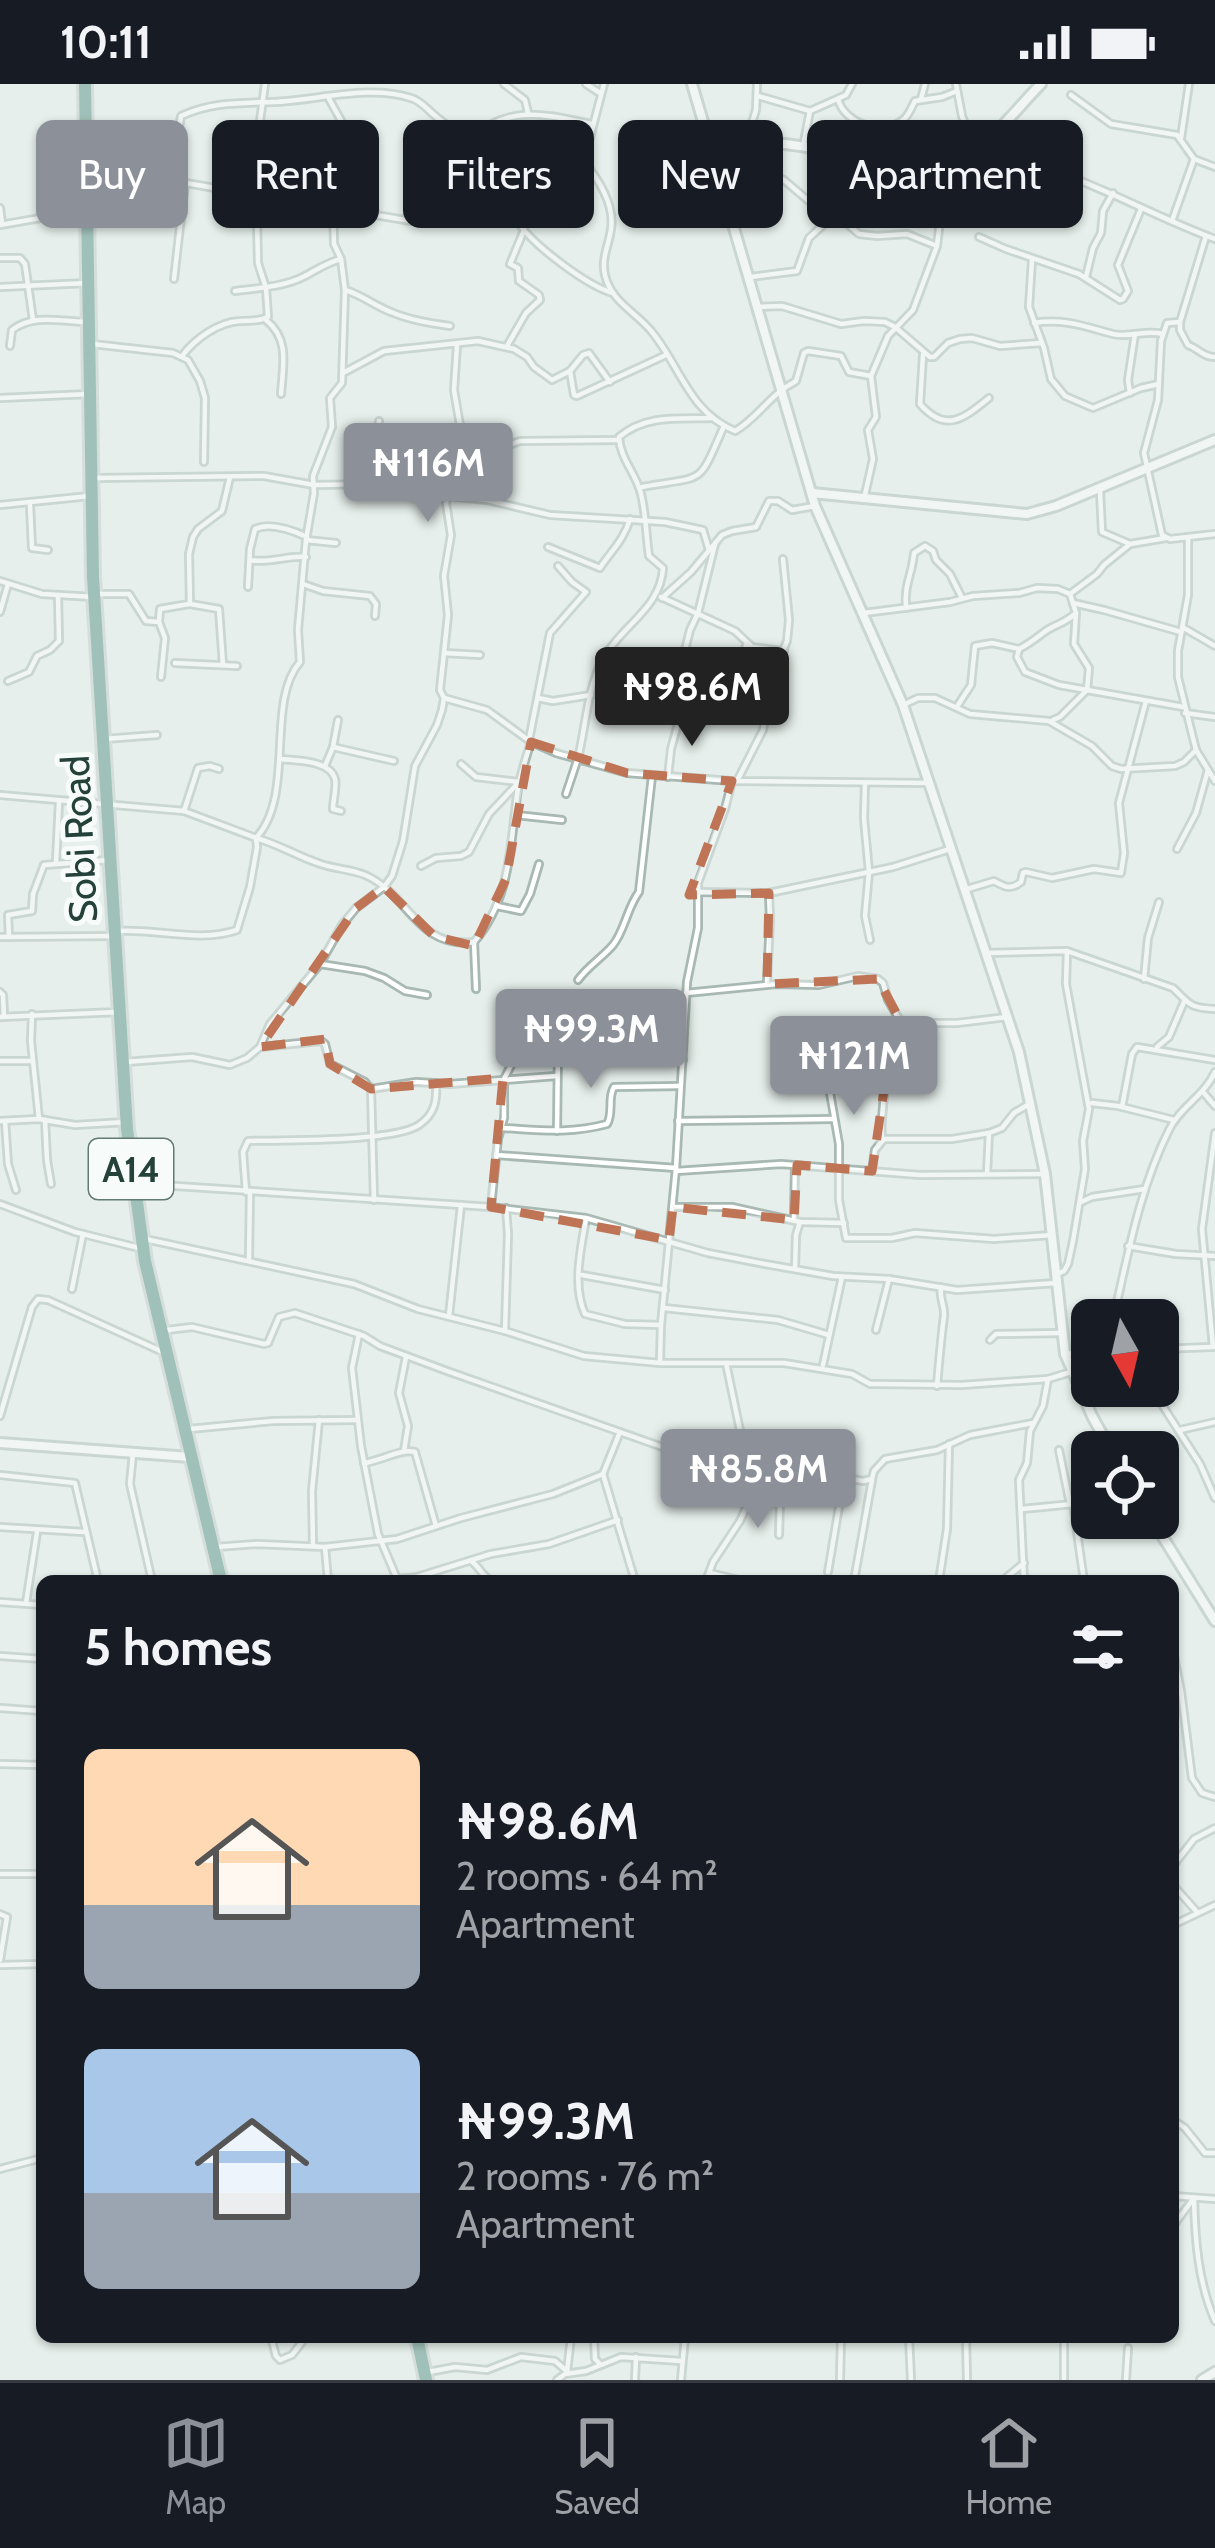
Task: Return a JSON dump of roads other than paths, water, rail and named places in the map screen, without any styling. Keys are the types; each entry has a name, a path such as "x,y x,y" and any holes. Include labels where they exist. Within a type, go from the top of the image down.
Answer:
{"highway":[{"name":"Sobi Road","path":"85,84 85,120"},
{"name":"Sobi Road","path":"86,228 93,596 126,1122 142,1244 160,1332 219,1575"},
{"path":"418,2343 425,2376"}],"street":[{"path":"260,120 265,84"},
{"path":"503,84 525,100 528,113"},
{"path":"586,84 600,93"},
{"path":"593,120 604,84"},
{"path":"692,84 703,120"},
{"path":"753,120 757,84"},
{"path":"758,96 810,112 849,93 852,84"},
{"path":"922,99 925,84"},
{"path":"1005,120 1041,84"},
{"path":"1181,138 1189,84"},
{"path":"838,99 840,109 855,122 878,127 908,116 913,102 942,97 956,87 963,120"},
{"path":"180,120 215,105 371,92 409,97 441,120"},
{"path":"1071,95 1111,124 1181,138 1194,159 1215,167"},
{"path":"328,97 341,120"},
{"path":"803,147 810,112"},
{"path":"497,120 528,113 569,120"},
{"path":"783,146 807,148"},
{"path":"1172,222 1194,159"},
{"path":"594,175 611,217 603,263 613,293 652,331 696,402 712,418 739,430 764,403 799,378 808,351 841,356 849,372 871,376"},
{"path":"783,179 807,201"},
{"path":"1083,181 1215,239"},
{"path":"1086,278 1103,211 1113,193"},
{"path":"0,208 1,225 36,219"},
{"path":"980,237 1086,278 1120,300 1128,291 1118,265 1142,209"},
{"path":"174,278 179,228"},
{"path":"257,228 258,263 269,311 266,320"},
{"path":"256,838 274,800 287,688 301,662 298,639 315,467 332,427 330,398 341,386 343,373 345,290 334,228"},
{"path":"0,1204 83,1234 249,1260 354,1284 418,1309 584,1356 823,1367 858,1375 870,1384 938,1386 1048,1379 1071,1372 1061,1333 1045,1174 1007,1017 903,704 815,506 735,228"},
{"path":"749,277 797,271 809,238 820,228"},
{"path":"852,228 872,236 907,234 937,245"},
{"path":"863,499 873,459 868,430 877,413 871,376 888,336 913,310 939,228"},
{"path":"507,346 527,311 540,300 519,281 518,268 510,264 524,230 578,277 613,293"},
{"path":"1206,236 1180,330 1188,345 1215,357"},
{"path":"0,258 20,258 25,264 32,320"},
{"path":"235,291 297,280 341,259"},
{"path":"1032,259 1028,299 1051,379 1059,391 1093,407 1160,384"},
{"path":"0,287 88,283"},
{"path":"345,290 410,320 450,326"},
{"path":"758,307 782,306 836,323 878,321 895,327 923,353 934,356 948,343 966,338 1000,346 1042,343"},
{"path":"10,346 15,326 32,320 88,322"},
{"path":"182,356 227,322 266,320 277,330 284,349 281,394"},
{"path":"1034,323 1069,321 1111,334 1163,334"},
{"path":"1166,538 1160,530 1144,442 1160,384 1163,334 1168,322 1180,322"},
{"path":"1130,393 1136,334"},
{"path":"343,373 384,350 478,341 507,346 550,379 570,371 589,352 610,382"},
{"path":"89,344 182,356 196,372 205,398 204,462"},
{"path":"124,1062 192,1058 230,1065 247,1058 260,1047 270,1024 320,964 356,908 392,876 403,841 415,766 437,725 444,698 440,690 448,615 444,576 451,535 448,493 462,431 454,390 457,346"},
{"path":"923,353 920,404 929,414 959,419 989,398"},
{"path":"570,371 575,396 666,354"},
{"path":"0,398 90,394"},
{"path":"659,596 663,571 649,556 640,488 619,440 643,423 712,418"},
{"path":"373,484 379,421"},
{"path":"640,488 684,482 700,474 724,426"},
{"path":"459,450 487,454 520,441 619,440"},
{"path":"811,493 1027,514 1215,440"},
{"path":"90,478 264,476 314,485 373,484 448,493 550,515 629,519 703,530 712,547 698,613 684,650 686,656 738,668"},
{"path":"190,604 193,537 222,511 230,477"},
{"path":"1100,489 1102,532 1130,544"},
{"path":"0,505 90,496"},
{"path":"566,794 606,654 726,532 756,527 769,501 792,509 815,506"},
{"path":"30,502 32,548 48,550"},
{"path":"548,547 600,568 620,542 629,519"},
{"path":"248,587 252,537 260,526 336,542"},
{"path":"1070,594 1130,544 1215,534"},
{"path":"1188,538 1188,596 1178,677 1196,750 1215,781"},
{"path":"906,608 905,589 914,553 926,546 950,574 962,598"},
{"path":"250,560 306,557"},
{"path":"660,1363 699,874 735,781 763,730 789,620 783,559"},
{"path":"476,989 475,942 497,906 509,866 519,782 552,630 586,592 558,566"},
{"path":"0,612 4,582 58,596 129,595 146,621 159,622"},
{"path":"303,584 370,596 376,604 375,616"},
{"path":"864,613 1043,587 1070,594"},
{"path":"1049,722 1087,690 1089,668 1074,644 1076,613 1070,594"},
{"path":"8,681 29,672 37,656 59,641 58,596"},
{"path":"659,596 742,635 752,647 784,651"},
{"path":"1073,603 1181,630 1215,646"},
{"path":"160,677 165,638 160,609 190,604 219,609 223,665"},
{"path":"956,707 971,685 975,646 1018,650 1076,613"},
{"path":"747,643 738,668 737,698 769,705"},
{"path":"1018,650 1022,668 1035,678 1215,717"},
{"path":"443,653 480,655"},
{"path":"175,664 237,666"},
{"path":"536,698 591,695"},
{"path":"903,704 926,697 978,715 1049,722 1102,753 1115,768 1175,766 1196,750"},
{"path":"444,698 487,710 530,741 577,760 652,776 928,783"},
{"path":"964,890 994,880 1012,887 1027,872 1052,878 1094,869 1120,873 1124,862 1119,803 1146,701"},
{"path":"668,777 681,713"},
{"path":"1060,716 1061,726"},
{"path":"325,766 338,720"},
{"path":"104,743 157,735"},
{"path":"333,747 394,760"},
{"path":"281,759 325,766 335,780 333,809 340,812"},
{"path":"461,764 476,777 519,782"},
{"path":"184,811 195,772 203,766 219,769"},
{"path":"1177,849 1196,813 1208,770"},
{"path":"578,980 615,944 639,892 652,776"},
{"path":"422,866 436,858 469,852 490,814 519,782"},
{"path":"865,782 869,872 865,916 870,940"},
{"path":"0,794 184,811 326,866 364,875 384,887 441,940 475,942"},
{"path":"56,864 59,802"},
{"path":"516,815 562,820"},
{"path":"0,937 150,930 200,935 237,930 250,887 256,838"},
{"path":"698,892 769,892 869,872 950,849"},
{"path":"9,937 8,915 32,910 41,867 110,860"},
{"path":"497,906 521,911 539,864"},
{"path":"767,985 769,892"},
{"path":"1144,979 1148,938 1159,902"},
{"path":"986,953 1067,951 1173,988 1192,1007 1215,1010"},
{"path":"133,1186 460,1204 586,1218 708,1252 795,1269 941,1287 974,1289 1056,1279 1067,1264 1081,1202 1089,1103 1065,975 1067,951"},
{"path":"320,964 365,971 405,991 427,995"},
{"path":"686,993 819,985 858,976 883,983 902,1024"},
{"path":"0,992 2,1017 118,1012"},
{"path":"645,998 646,1058"},
{"path":"1155,1049 1169,1036 1184,1002"},
{"path":"32,1014 33,1061 51,1184"},
{"path":"882,1141 879,1031 886,1024 1007,1017"},
{"path":"260,1047 321,1041 330,1064 371,1090 374,1200"},
{"path":"1125,1106 1135,1049 1215,1060"},
{"path":"491,1207 504,1079 522,1050 683,1060"},
{"path":"557,1131 558,1050"},
{"path":"0,1061 33,1061"},
{"path":"826,1070 838,1141 844,1236 892,1238 915,1233 994,1239 1052,1235"},
{"path":"1117,1299 1145,1189 1174,1120 1203,1093 1215,1072"},
{"path":"371,1090 416,1082 556,1076"},
{"path":"249,1260 243,1152 248,1141 372,1136 411,1129 436,1104 436,1083"},
{"path":"502,1128 568,1132 607,1124 614,1087 680,1086"},
{"path":"1203,1093 1214,1104"},
{"path":"872,1171 875,1150 891,1137 966,1138 989,1133 1031,1103"},
{"path":"1089,1103 1125,1106 1174,1120"},
{"path":"678,1120 833,1118"},
{"path":"16,1190 3,1121 126,1122"},
{"path":"987,1174 989,1133"},
{"path":"1179,1348 1214,1347 1202,1229 1215,1133"},
{"path":"496,1155 676,1170 795,1165 920,1174 1045,1174"},
{"path":"0,1169 8,1164"},
{"path":"795,1165 795,1269"},
{"path":"1081,1202 1145,1189"},
{"path":"449,1316 460,1204"},
{"path":"673,1207 732,1207 797,1221 844,1223"},
{"path":"505,1331 506,1208"},
{"path":"586,1218 581,1307 589,1317 661,1325"},
{"path":"72,1289 83,1234"},
{"path":"1128,1246 1215,1256"},
{"path":"580,1275 665,1290"},
{"path":"823,1367 842,1277"},
{"path":"876,1330 890,1280"},
{"path":"938,1386 944,1311 941,1287"},
{"path":"0,1416 38,1299 165,1353"},
{"path":"663,1307 778,1320 829,1335"},
{"path":"160,1332 193,1327 264,1344 279,1317 295,1313 727,1471 739,1474 758,1466"},
{"path":"990,1340 996,1334 1061,1333"},
{"path":"358,1334 352,1368 357,1420 377,1534 396,1575"},
{"path":"1065,1354 1071,1354"},
{"path":"404,1451 408,1426 399,1394 406,1356"},
{"path":"718,1575 710,1573 713,1562 752,1499 753,1487 726,1362"},
{"path":"1024,1575 1019,1480 1048,1379"},
{"path":"1164,1407 1213,1487 1215,1498"},
{"path":"313,1547 312,1491 319,1420"},
{"path":"184,1430 273,1421 357,1420"},
{"path":"1180,1430 1215,1422"},
{"path":"855,1575 872,1479 885,1459 1033,1423"},
{"path":"620,1432 603,1474 633,1575"},
{"path":"0,1443 192,1457"},
{"path":"940,1575 947,1529 949,1444"},
{"path":"937,1450 947,1460"},
{"path":"1022,1509 1071,1504 1059,1450"},
{"path":"364,1463 415,1452 436,1526"},
{"path":"133,1453 130,1484 151,1575"},
{"path":"749,1462 872,1479"},
{"path":"779,1535 781,1466"},
{"path":"213,1548 257,1544 326,1547 397,1539 553,1494 603,1474"},
{"path":"0,1475 75,1483 97,1575"},
{"path":"828,1572 844,1478"},
{"path":"863,1481 869,1492"},
{"path":"424,1575 491,1554 549,1544 618,1520"},
{"path":"0,1527 87,1532"},
{"path":"26,1604 38,1530"},
{"path":"1077,1539 1083,1575"},
{"path":"1164,1539 1215,1621"},
{"path":"326,1547 328,1575"},
{"path":"471,1561 485,1575"},
{"path":"1009,1575 1024,1563"},
{"path":"0,1602 36,1605"},
{"path":"0,1656 36,1659"},
{"path":"1179,1680 1192,1778 1202,1793 1215,1797"},
{"path":"0,1708 36,1711"},
{"path":"0,1764 36,1765"},
{"path":"1179,1858 1194,1839 1215,1828"},
{"path":"0,1874 36,1874"},
{"path":"1179,1892 1197,1912"},
{"path":"1179,1922 1215,1905"},
{"path":"0,1914 7,1917 0,1963 36,1964"},
{"path":"1179,2124 1205,2153 1215,2153"},
{"path":"0,2169 36,2160"},
{"path":"1179,2197 1215,2199"},
{"path":"1179,2218 1194,2198"},
{"path":"1194,2198 1195,2236 1215,2321"},
{"path":"273,2343 280,2360 301,2343"},
{"path":"568,2372 570,2343"},
{"path":"595,2343 600,2364"},
{"path":"681,2380 684,2343"},
{"path":"840,2380 841,2343"},
{"path":"909,2343 911,2380"},
{"path":"966,2343 967,2380"},
{"path":"1064,2343 1064,2380"},
{"path":"1126,2380 1128,2348"},
{"path":"425,2376 455,2367 487,2370 521,2357 555,2361 568,2372"},
{"path":"557,2380 568,2372 592,2369 621,2357 681,2361"},
{"path":"635,2380 636,2357"},
{"path":"592,2369 595,2380"},
{"path":"1202,2380 1215,2373"}]}
